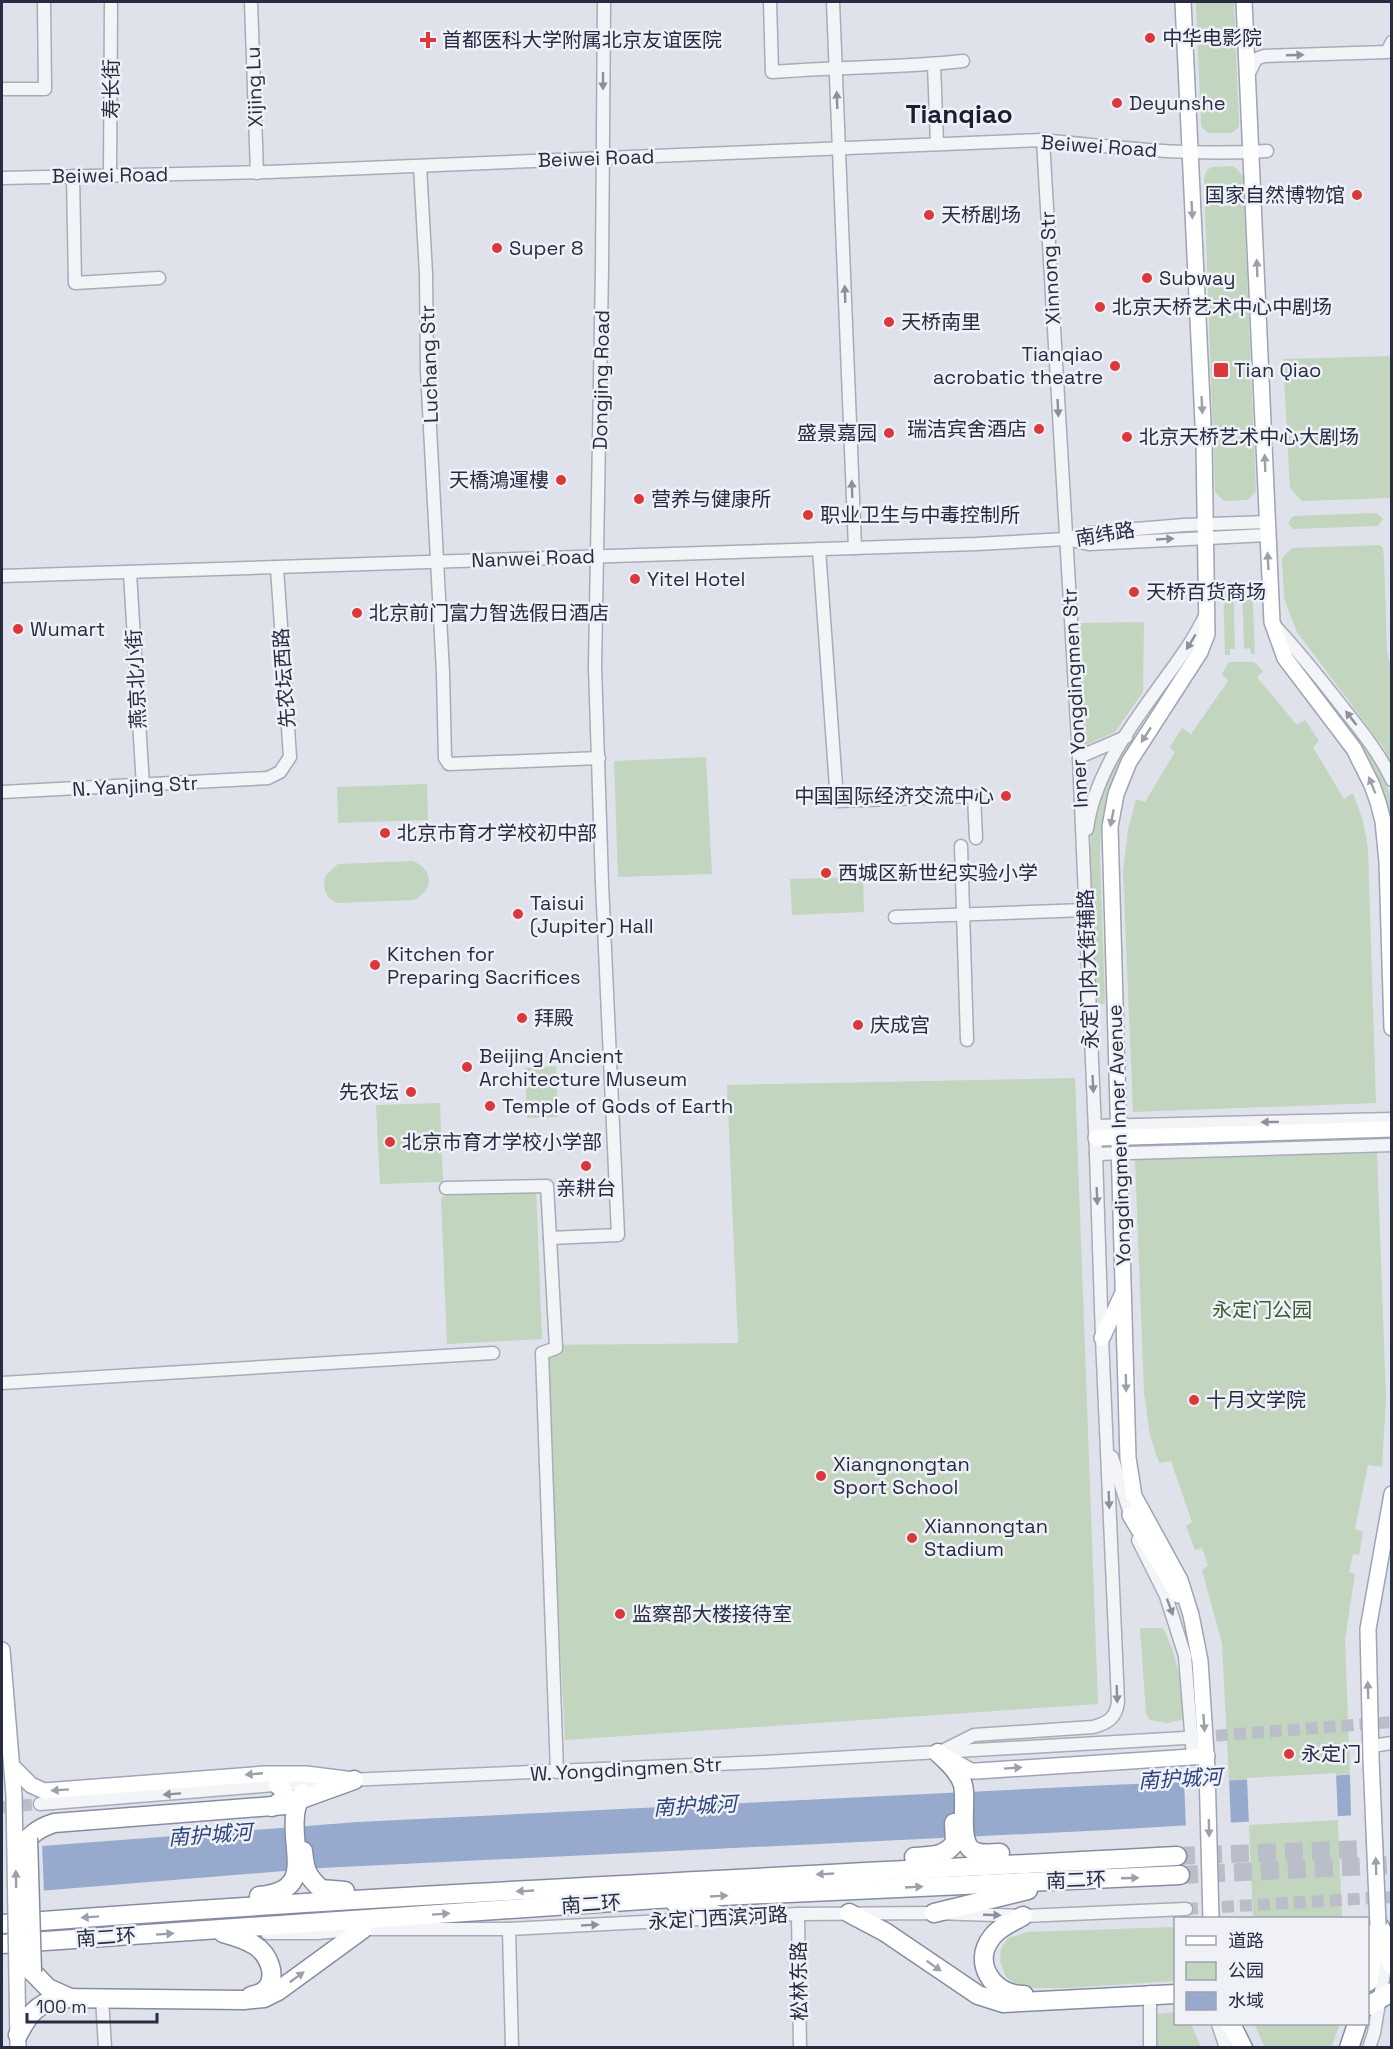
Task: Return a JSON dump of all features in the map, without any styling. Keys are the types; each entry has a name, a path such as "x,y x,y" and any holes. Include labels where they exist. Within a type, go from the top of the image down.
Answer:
{"highway":[{"path":"938,1753 953,1766 962,1779 960,1842"},
{"path":"354,1780 316,1787 298,1814 296,1867 301,1878 321,1890 338,1892 380,1889 405,1897"},
{"path":"272,1807 279,1803 285,1794 278,1785"},
{"path":"16,1855 28,1838 40,1828 54,1823 285,1805 298,1814"},
{"path":"25,1976 28,1838"},
{"path":"960,1842 980,1853 1046,1854 1071,1871"},
{"path":"864,1872 878,1860 938,1856 960,1842"},
{"name":"南二环","path":"2,1944 1071,1871 1177,1856"},
{"path":"934,1913 1071,1871"},
{"name":"南二环","path":"2,1924 212,1908 864,1872 1071,1871 1180,1875"},
{"path":"212,1908 234,1898 279,1893 301,1878"},
{"path":"657,1899 726,1917"},
{"path":"849,1913 885,1932 978,1995 1003,2003 1150,1994 1174,1988"},
{"path":"1023,1916 992,1936 987,1946 985,1959 986,1972 995,1985 1012,1996 1174,1994"},
{"path":"1378,1925 1384,1937 1389,1960"},
{"path":"1369,1976 1378,1925"},
{"path":"18,2041 28,2016 41,2004 68,1997 244,2000 264,1998 278,1991 363,1929"},
{"path":"215,1930 256,1946 268,1958 271,1970 270,1982 264,1990 244,2000"},
{"path":"17,1956 25,1976 68,1997"},
{"path":"1232,2025 1243,2048"},
{"path":"1349,2048 1357,2025"}],"main road":[{"name":"Yongdingmen Inner Avenue","path":"1183,2 1204,444 1207,634 1200,652 1178,673 1157,704 1128,762 1116,794 1110,827 1128,1458 1134,1496 1180,1580 1191,1615 1200,1661 1195,1753 1211,1917"},
{"path":"1244,2 1248,77 1259,152 1272,622 1285,658 1305,671 1319,703 1358,756 1372,785 1383,821 1387,862 1392,1028"},
{"path":"1096,1141 1392,1129"},
{"path":"1119,1140 1392,1136"},
{"path":"1101,1338 1124,1289"},
{"path":"1378,1925 1368,1629 1392,1494"},
{"path":"1130,1515 1191,1615"},
{"path":"2,1650 14,1795 17,1956"},
{"path":"962,1779 1195,1753"},
{"path":"12,1766 31,1785 44,1791 265,1773 306,1773 354,1780"},
{"path":"18,2041 25,1976"}],"street":[{"path":"2,89 45,89 44,2"},
{"name":"寿长街","path":"111,2 111,176"},
{"name":"Xijing Lu","path":"251,2 256,173"},
{"name":"Dongjing Road","path":"550,1238 618,1235 595,667 600,457 604,2"},
{"path":"770,2 772,72 963,61"},
{"path":"833,2 855,548"},
{"path":"1248,77 1256,59 1264,56 1387,52 1392,42"},
{"path":"934,64 937,144"},
{"name":"Beiwei Road","path":"2,177 256,173 1043,140 1130,149 1259,152"},
{"name":"Xinnong Str","path":"1043,140 1065,539"},
{"name":"Luchang Str","path":"420,166 445,758 449,764 599,758"},
{"path":"74,176 75,283 159,278"},
{"name":"南纬路","path":"1065,539 1089,533 1268,528"},
{"name":"Nanwei Road","path":"2,576 1065,539"},
{"name":"Inner Yongdingmen Str","path":"1065,539 1084,857"},
{"path":"819,549 837,801 974,796 976,838"},
{"name":"先农坛西路","path":"268,778 280,772 290,757 277,568"},
{"name":"燕京北小街","path":"130,573 143,786"},
{"path":"1305,671 1331,692 1383,760 1392,780"},
{"path":"1084,857 1089,820 1097,793 1125,737 1157,704"},
{"path":"1079,757 1125,737"},
{"name":"N. Yanjing Str","path":"2,792 268,778"},
{"path":"962,846 967,1040"},
{"name":"永定门内大街辅路","path":"1084,857 1096,1141 1101,1338 1107,1441"},
{"path":"895,917 1085,910"},
{"path":"1119,1140 1392,1119"},
{"path":"1119,1140 1392,1145"},
{"path":"446,1188 547,1186 556,1348 542,1353 557,1772"},
{"path":"2,1383 493,1353"},
{"path":"1107,1441 1137,1539 1166,1596 1185,1656 1195,1753"},
{"path":"938,1753 974,1735 1093,1727 1108,1722 1114,1716 1118,1702 1107,1441"},
{"path":"1371,1753 1378,1745 1392,1743"},
{"name":"W. Yongdingmen Str","path":"354,1780 938,1753 976,1755 1195,1753"},
{"path":"40,1804 278,1785 316,1787"},
{"name":"永定门西滨河路","path":"215,1930 280,1934 363,1929 509,1929 798,1914 934,1913 1023,1916 1186,1909"},
{"name":"松林东路","path":"798,1914 800,2048"},
{"path":"509,1929 512,2048"},
{"path":"1369,2048 1389,1960"},
{"path":"1150,1994 1150,2048"},
{"path":"102,1998 105,2048"},
{"path":"1218,2025 1226,2048"}],"green space":[{"path":"1196,2 1234,2 1239,123 1238,128 1232,133 1208,133 1201,126"},
{"path":"1232,166 1243,177 1256,491 1248,500 1224,501 1215,492 1204,178 1207,170 1212,167"},
{"path":"1391,356 1391,498 1302,501 1290,488 1283,359"},
{"path":"1377,513 1383,519 1378,526 1293,529 1288,523 1293,516"},
{"path":"1380,545 1383,548 1384,559 1387,652 1392,671 1391,764 1384,748 1297,632 1284,598 1282,558 1292,548"},
{"path":"1233,581 1235,649 1230,649 1230,655 1225,655 1223,582"},
{"path":"1242,582 1252,582 1255,654 1251,654 1250,648 1244,649"},
{"path":"1144,622 1143,692 1115,732 1086,745 1080,623"},
{"path":"1229,662 1254,662 1263,671 1257,677 1297,725 1305,720 1319,741 1313,747 1344,799 1353,793 1363,821 1368,849 1376,1103 1133,1112 1123,872 1128,830 1136,799 1145,802 1175,752 1170,747 1182,728 1191,734 1228,681 1222,674"},
{"path":"1343,716 1374,758 1391,796 1391,832 1373,773 1343,720"},
{"path":"1138,729 1119,769 1101,824 1105,1004 1093,1004 1089,862 1091,835 1097,808 1111,771"},
{"path":"706,757 712,874 618,877 614,761"},
{"path":"427,784 428,820 338,823 337,787"},
{"path":"413,861 425,869 429,880 425,891 414,900 337,903 325,891 326,875 338,864"},
{"path":"863,877 864,912 792,915 790,879"},
{"path":"556,1066 558,1117 527,1118 525,1068"},
{"name":"Xiangnongtan Sport School","path":"1075,1078 1098,1704 565,1740 545,1345 738,1343 727,1085"},
{"path":"440,1103 443,1182 380,1184 376,1105"},
{"name":"永定门公园","path":"1377,1153 1386,1399 1382,1467 1368,1465 1355,1529 1363,1532 1359,1555 1353,1554 1349,1572 1355,1574 1345,1640 1350,1774 1336,1775 1342,1917 1253,1917 1247,1780 1229,1780 1222,1644 1202,1570 1208,1566 1202,1548 1195,1550 1186,1526 1192,1522 1171,1461 1159,1463 1150,1436 1144,1392 1135,1159"},
{"path":"536,1188 542,1339 447,1344 441,1198 451,1192"},
{"path":"1140,1628 1163,1628 1172,1648 1184,1691 1185,1719 1167,1723 1150,1720 1146,1714"},
{"path":"1174,1927 1174,1981 1069,1988 1021,1988 1006,1977 1000,1961 1001,1948 1008,1938 1028,1932"},
{"path":"1174,2012 1174,2025 1191,2025 1201,2047 1155,2048 1157,2014"},
{"path":"1254,2025 1340,2025 1331,2048 1265,2047"}],"water":[{"name":"南护城河","path":"1391,1772 1391,1813 1108,1830 321,1868 2,1894 2,1849 358,1822"}],"pier":[{"path":"1392,1769 1392,1816 1351,1819 1350,1772"},
{"path":"1336,1773 1338,1820 1249,1825 1247,1778"},
{"path":"1229,1778 1231,1826 1186,1828 1184,1780"},
{"path":"42,1843 44,1893 2,1897 2,1846"}],"tunnel":[{"path":"1198,1737 1392,1722"},
{"path":"2,1807 40,1804"},
{"path":"1177,1856 1392,1848"},
{"path":"1180,1875 1392,1865"},
{"path":"1186,1909 1392,1897"}],"place":[{"name":"中华电影院","path":"1150,38"},
{"name":"首都医科大学附属北京友谊医院","path":"428,40"},
{"name":"Deyunshe","path":"1117,103"},
{"name":"国家自然博物馆","path":"1357,195"},
{"name":"天桥剧场","path":"929,215"},
{"name":"Super 8","path":"497,248"},
{"name":"Subway","path":"1147,278"},
{"name":"北京天桥艺术中心中剧场","path":"1100,307"},
{"name":"天桥南里","path":"889,322"},
{"name":"Tianqiao acrobatic theatre","path":"1115,366"},
{"name":"Tian Qiao","path":"1221,370"},
{"name":"瑞洁宾舍酒店","path":"1039,429"},
{"name":"盛景嘉园","path":"889,433"},
{"name":"北京天桥艺术中心大剧场","path":"1127,437"},
{"name":"天橋鴻運樓","path":"561,480"},
{"name":"营养与健康所","path":"639,499"},
{"name":"职业卫生与中毒控制所","path":"808,515"},
{"name":"Yitel Hotel","path":"635,579"},
{"name":"天桥百货商场","path":"1134,592"},
{"name":"北京前门富力智选假日酒店","path":"357,613"},
{"name":"Wumart","path":"18,629"},
{"name":"中国国际经济交流中心","path":"1006,796"},
{"name":"北京市育才学校初中部","path":"385,833"},
{"name":"西城区新世纪实验小学","path":"826,873"},
{"name":"Taisui (Jupiter) Hall","path":"518,914"},
{"name":"Kitchen for Preparing Sacrifices","path":"375,965"},
{"name":"拜殿","path":"522,1018"},
{"name":"庆成宫","path":"858,1025"},
{"name":"Beijing Ancient Architecture Museum","path":"467,1067"},
{"name":"先农坛","path":"411,1092"},
{"name":"Temple of Gods of Earth","path":"490,1106"},
{"name":"北京市育才学校小学部","path":"390,1142"},
{"name":"亲耕台","path":"586,1166"},
{"name":"十月文学院","path":"1194,1400"},
{"name":"Xiangnongtan Sport School","path":"821,1476"},
{"name":"Xiannongtan Stadium","path":"912,1538"},
{"name":"监察部大楼接待室","path":"620,1614"},
{"name":"永定门","path":"1289,1754"}],"district":[{"name":"Tianqiao","path":"959,114"}]}
